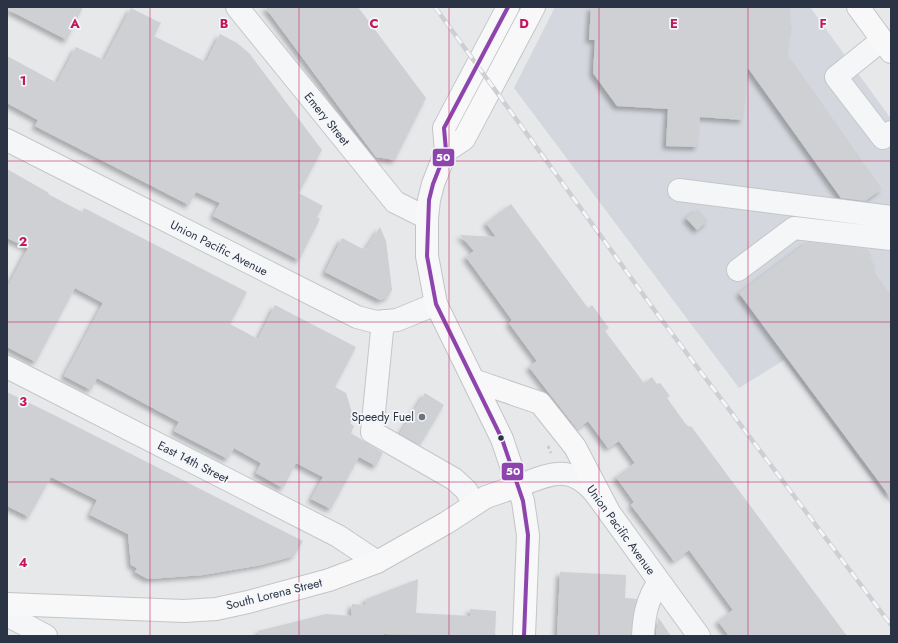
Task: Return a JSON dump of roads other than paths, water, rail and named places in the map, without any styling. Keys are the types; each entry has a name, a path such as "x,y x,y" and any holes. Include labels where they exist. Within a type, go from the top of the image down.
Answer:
{"main road":[{"path":"508,7 444,128 446,151 433,184 427,218 427,256 436,304 502,439 523,501 528,535 524,636"},
{"path":"446,151 464,140 534,7"},
{"path":"858,7 887,46"},
{"path":"473,380 540,403 575,447 608,510"},
{"name":"South Lorena Street","path":"7,604 184,611 216,609 288,592 329,580 376,562 412,543 486,497 518,486"}],"street":[{"name":"Emery Street","path":"236,9 395,202 427,218"},
{"path":"887,46 836,77 882,138 891,132"},
{"name":"Union Pacific Avenue","path":"7,140 357,317 376,322 397,320 436,304"},
{"path":"679,190 891,217"},
{"path":"738,270 794,228 891,239"},
{"path":"383,321 372,432 454,479 466,490 474,504"},
{"name":"East 14th Street","path":"7,367 338,536 376,562"},
{"name":"Union Pacific Avenue","path":"518,486 547,475 568,474 575,475 587,483 700,636"},
{"path":"642,636 646,611 651,593 659,582"},
{"path":"7,615 46,636"}],"railway":[{"path":"435,7 658,315 891,625"}],"place":[{"name":"Speedy Fuel","path":"422,417"}]}
